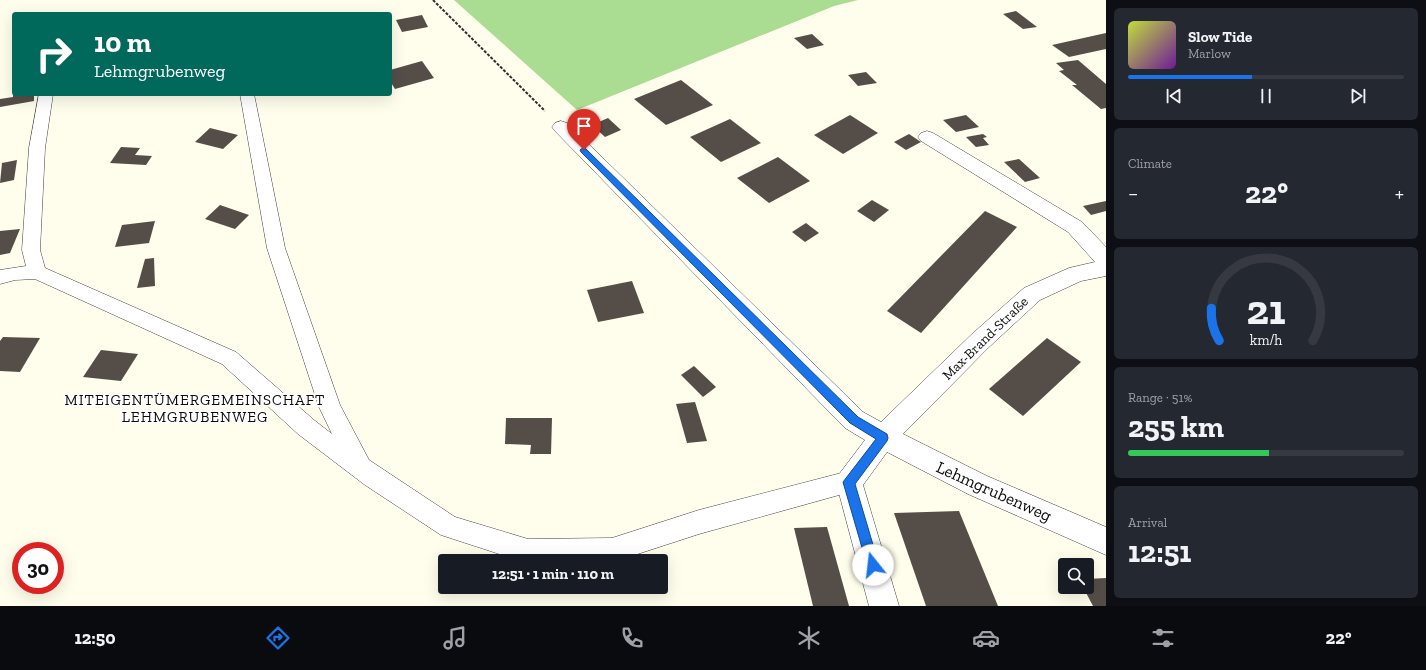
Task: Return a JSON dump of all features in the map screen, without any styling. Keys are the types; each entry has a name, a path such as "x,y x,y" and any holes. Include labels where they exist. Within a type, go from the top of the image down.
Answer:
{"street":[{"name":"Lehmgrubenweg","path":"561,127 854,420 883,438 966,480 1106,541"},
{"path":"927,137 1075,227 1106,260"},
{"name":"Max-Brand-Straße","path":"883,438 975,346 1032,294 1077,274 1106,268"},
{"path":"883,438 849,482 884,606"}],"lane":[{"path":"37,272 30,250 37,148 46,96"},
{"path":"247,96 276,248 330,407 362,469"},
{"path":"0,277 15,273 37,272 229,358 306,427 362,469 449,527 528,550 612,550 699,522 849,482"}],"path":[{"path":"433,0 561,127"}],"green space":[{"path":"454,0 858,0 834,6 577,110"}],"building":[{"path":"1016,11 1037,27 1023,29 1003,14"},
{"path":"422,15 428,27 402,32 396,20"},
{"path":"1106,33 1106,49 1069,57 1052,45"},
{"path":"812,34 824,45 807,49 794,38"},
{"path":"1078,60 1106,84 1106,108 1101,109 1072,85 1077,85 1059,71 1064,70 1056,63"},
{"path":"422,61 434,78 395,89 392,84 392,69"},
{"path":"866,72 877,83 858,86 848,75"},
{"path":"681,80 713,105 666,125 634,99"},
{"path":"34,96 34,101 0,107 0,99"},
{"path":"850,115 878,133 843,154 814,135"},
{"path":"966,115 979,127 956,132 943,120"},
{"path":"608,118 621,130 605,137 592,125"},
{"path":"730,119 761,143 721,162 690,137"},
{"path":"210,128 238,135 223,149 195,142"},
{"path":"909,134 921,142 906,150 894,142"},
{"path":"983,134 987,137 983,138 989,145 976,147 966,137"},
{"path":"121,147 140,148 135,155 152,156 146,165 110,163"},
{"path":"778,157 810,181 769,203 737,178"},
{"path":"1019,159 1040,178 1025,182 1004,162"},
{"path":"17,160 14,180 0,183 2,163"},
{"path":"872,200 889,210 874,222 857,211"},
{"path":"1106,201 1106,211 1091,215 1083,206"},
{"path":"220,205 249,215 235,229 205,219"},
{"path":"985,211 1017,227 921,333 887,311"},
{"path":"155,221 149,243 115,247 122,225"},
{"path":"806,223 819,233 805,242 792,232"},
{"path":"20,229 10,253 0,255 0,231"},
{"path":"154,258 155,286 137,288 145,259"},
{"path":"632,281 644,313 598,322 587,290"},
{"path":"3,337 40,338 20,372 0,371 0,341"},
{"path":"1047,338 1081,362 1023,416 989,389"},
{"path":"101,350 138,354 121,381 83,377"},
{"path":"694,366 716,387 703,397 681,375"},
{"path":"695,402 707,441 687,443 676,404"},
{"path":"506,418 552,418 551,454 530,454 531,445 505,444"},
{"path":"959,511 998,606 926,606 894,513"},
{"path":"827,527 849,606 813,606 794,528"},
{"path":"1106,578 1106,606 1093,606 1087,594 1094,594 1094,579"}],"district":[{"name":"MITEIGENTÜMERGEMEINSCHAFT LEHMGRUBENWEG","path":"195,408"}],"route":[{"path":"584,150 854,420 883,438 849,482 873,565"}]}
